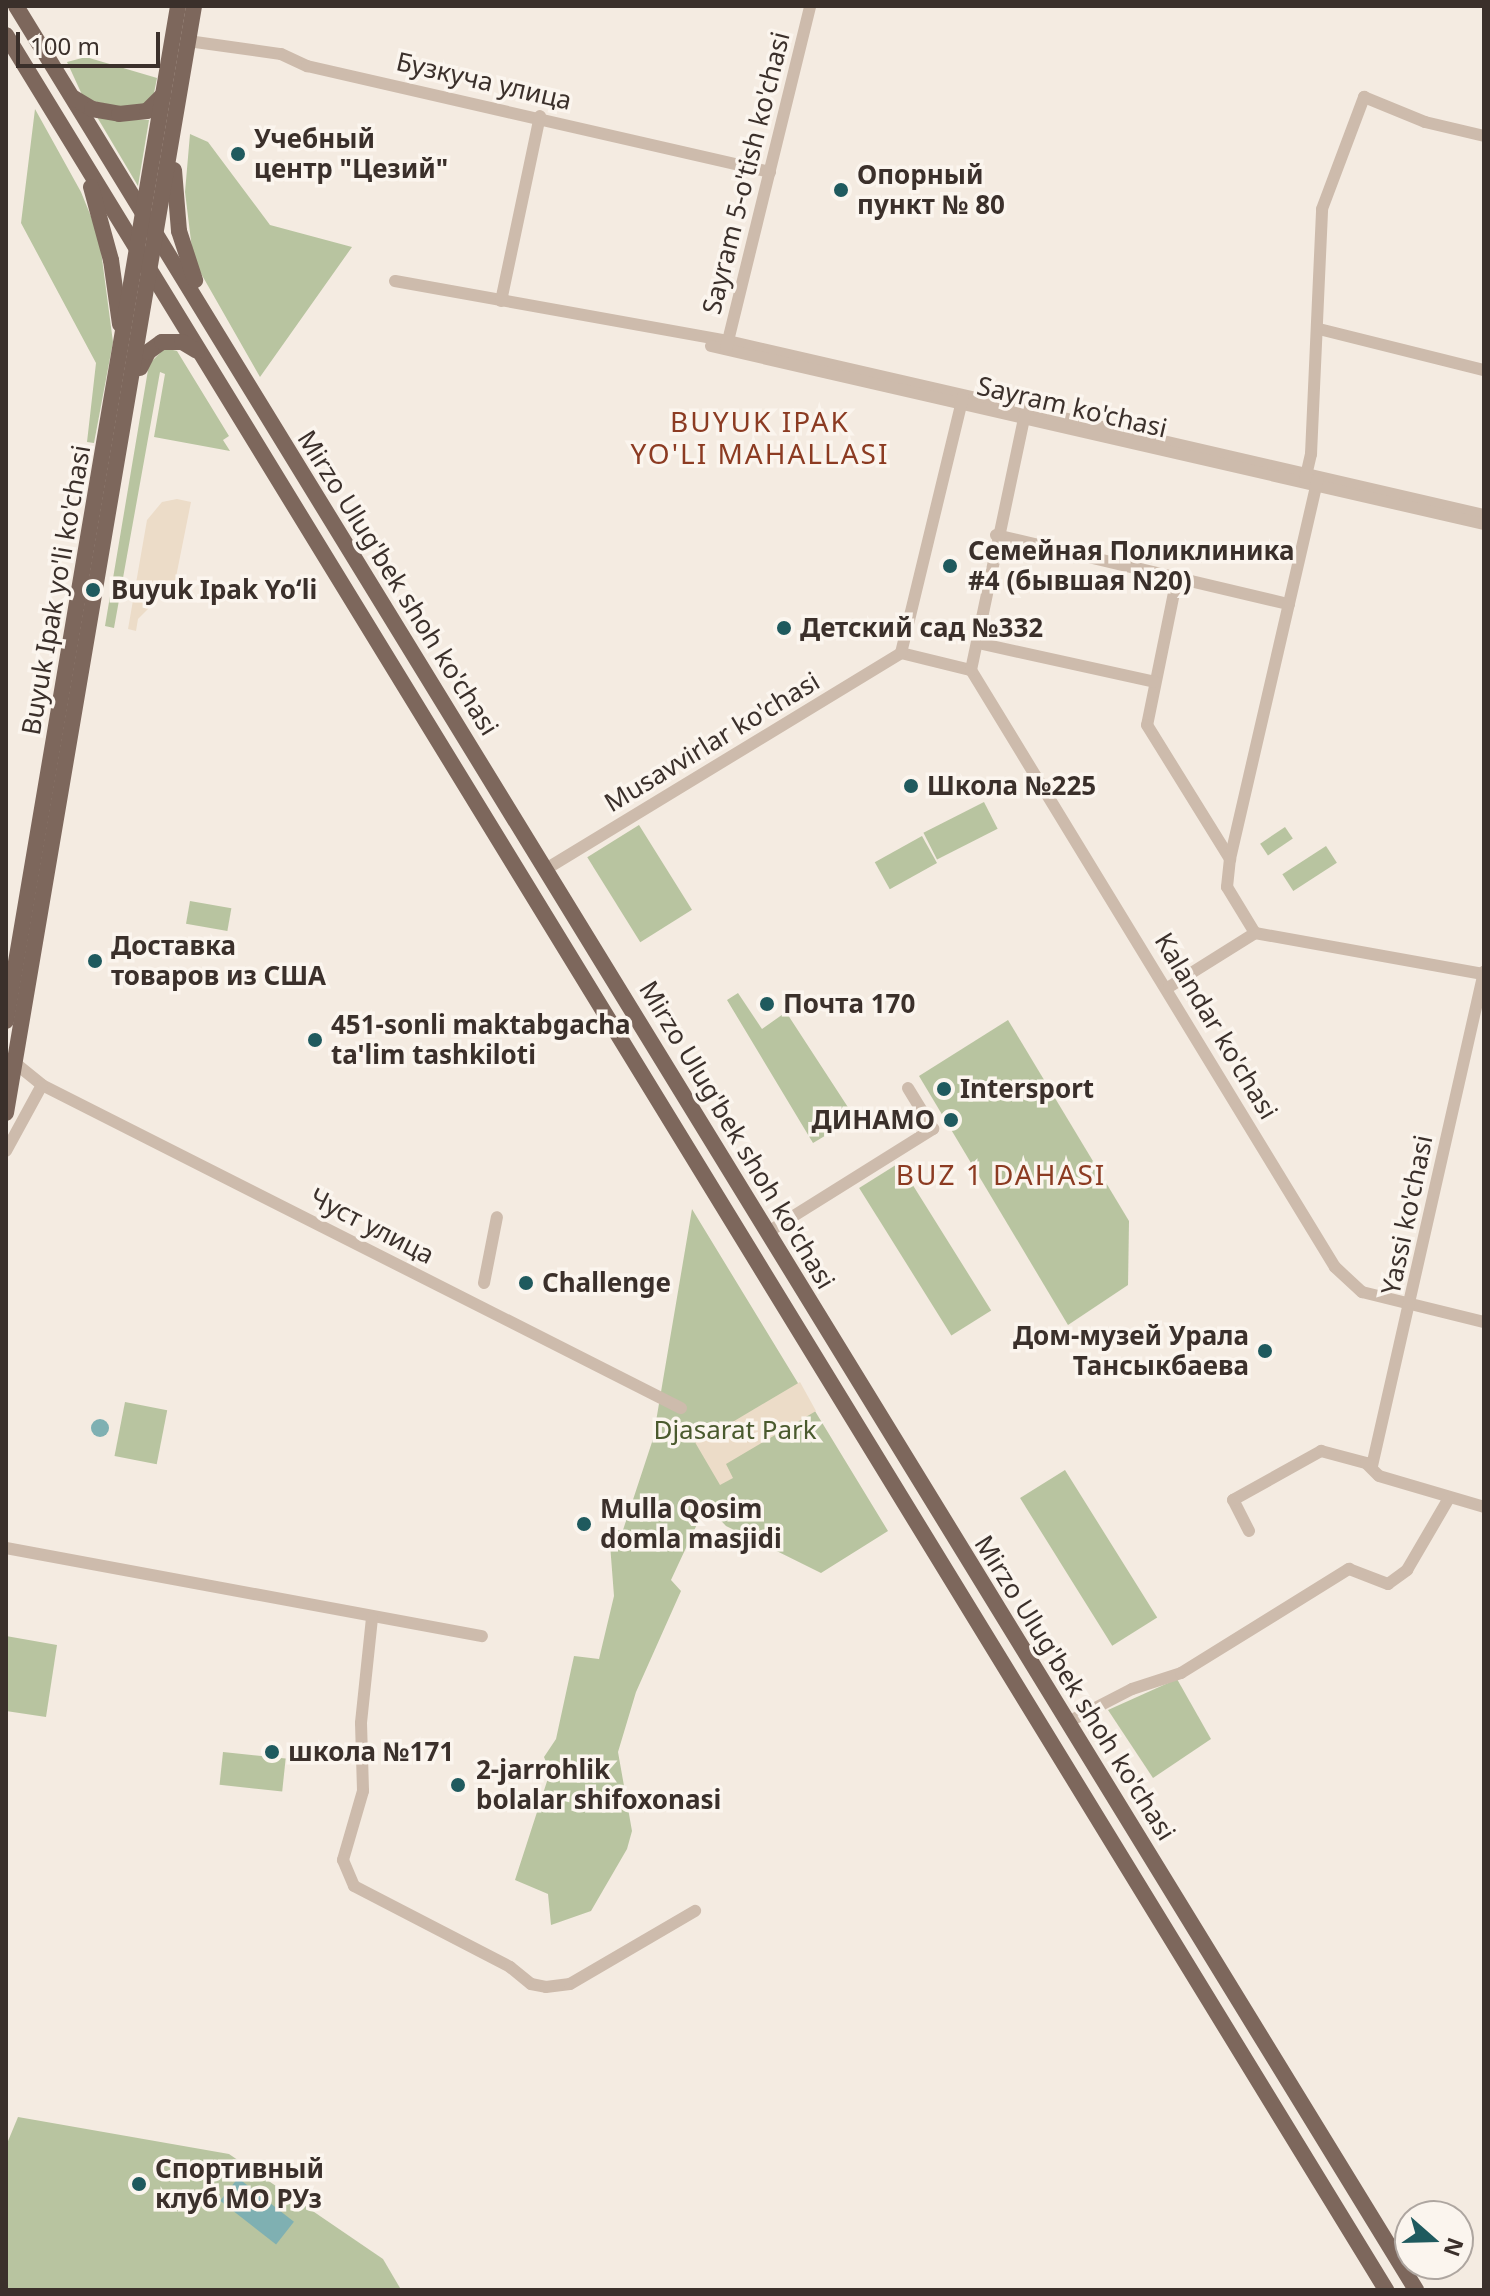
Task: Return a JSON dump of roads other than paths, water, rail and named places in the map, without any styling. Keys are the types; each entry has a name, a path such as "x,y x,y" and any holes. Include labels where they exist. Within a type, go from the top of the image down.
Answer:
{"main road":[{"name":"Mirzo Ulug'bek shoh ko'chasi","path":"16,6 1416,2290"},
{"name":"Buyuk Ipak yo'li ko'chasi","path":"13,1050 86,657 89,587 123,344 178,6"},
{"path":"132,392 194,6"},
{"name":"Mirzo Ulug'bek shoh ko'chasi","path":"6,35 1386,2290"},
{"path":"71,95 92,109 119,114 153,109 163,94"},
{"path":"172,144 179,231 189,270 284,443"},
{"path":"82,159 111,260 123,344"},
{"path":"132,392 144,359 157,344 182,342 204,358"},
{"name":"Buyuk Ipak yo'li ko'chasi","path":"6,1021 89,587 132,392"},
{"path":"563,945 585,933"},
{"path":"6,1113 13,1050"},
{"path":"1061,1758 1082,1745"}],"street":[{"path":"810,6 823,6"},
{"name":"Sayram 5-o'tish ko'chasi","path":"727,346 810,6"},
{"name":"Бузкуча улица","path":"188,41 281,54 307,66 540,116 770,172"},
{"path":"1255,933 1227,887 1230,859 1289,604 1311,480 1322,209 1364,97 1425,122 1484,136"},
{"path":"501,301 540,116"},
{"name":"Sayram ko'chasi","path":"395,281 727,346 1311,480 1484,524"},
{"path":"1319,329 1484,370"},
{"path":"962,400 901,653 971,670 996,535 1024,414"},
{"name":"Sayram ko'chasi","path":"1311,480 1484,515"},
{"path":"996,535 1289,604"},
{"path":"1177,578 1147,720 1150,735 1230,859"},
{"path":"978,643 1155,682"},
{"name":"Musavvirlar ko'chasi","path":"546,869 901,653"},
{"name":"Kalandar ko'chasi","path":"971,670 1169,987 1335,1267 1362,1292 1484,1322"},
{"path":"1169,987 1255,933 1484,976"},
{"name":"Yassi ko'chasi","path":"1372,1466 1484,976"},
{"name":"Чуст улица","path":"13,1050 42,1085 681,1408"},
{"path":"6,1151 42,1085"},
{"path":"768,1232 933,1129 908,1088"},
{"path":"484,1283 497,1217"},
{"path":"1249,1531 1233,1500 1312,1456 1328,1452 1372,1466 1379,1476 1484,1507"},
{"path":"1068,1722 1132,1689 1181,1673 1349,1569 1388,1584 1407,1570 1449,1498"},
{"path":"6,1548 482,1636"},
{"path":"372,1618 361,1723 363,1791 343,1860 354,1886 510,1967 531,1984 546,1987 570,1984 695,1911"}],"water":[{"path":"100,1419 109,1428 100,1437 91,1428"},
{"path":"238,2178 294,2222 276,2245 220,2201"}],"place":[{"name":"Учебный центр \"Цезий\"","path":"238,154"},
{"name":"Опорный пункт № 80","path":"841,190"},
{"name":"Семейная Поликлиника #4 (бывшая N20)","path":"950,566"},
{"name":"Buyuk Ipak Yoʻli","path":"93,590"},
{"name":"Детский сад №332","path":"784,628"},
{"name":"Школа №225","path":"911,786"},
{"name":"Доставка товаров из США","path":"95,961"},
{"name":"Почта 170","path":"767,1004"},
{"name":"451-sonli maktabgacha ta'lim tashkiloti","path":"315,1040"},
{"name":"Intersport","path":"944,1089"},
{"name":"ДИНАМО","path":"951,1120"},
{"name":"Challenge","path":"526,1283"},
{"name":"Дом-музей Урала Тансыкбаева","path":"1265,1351"},
{"name":"Mulla Qosim domla masjidi","path":"584,1524"},
{"name":"школа №171","path":"272,1752"},
{"name":"2-jarrohlik bolalar shifoxonasi","path":"458,1785"},
{"name":"Спортивный клуб МО РУз","path":"139,2184"}],"district":[{"name":"BUYUK IPAK YO'LI MAHALLASI","path":"760,437"},
{"name":"BUZ 1 DAHASI","path":"1001,1174"}],"park label":[{"name":"Djasarat Park","path":"735,1430"}]}
